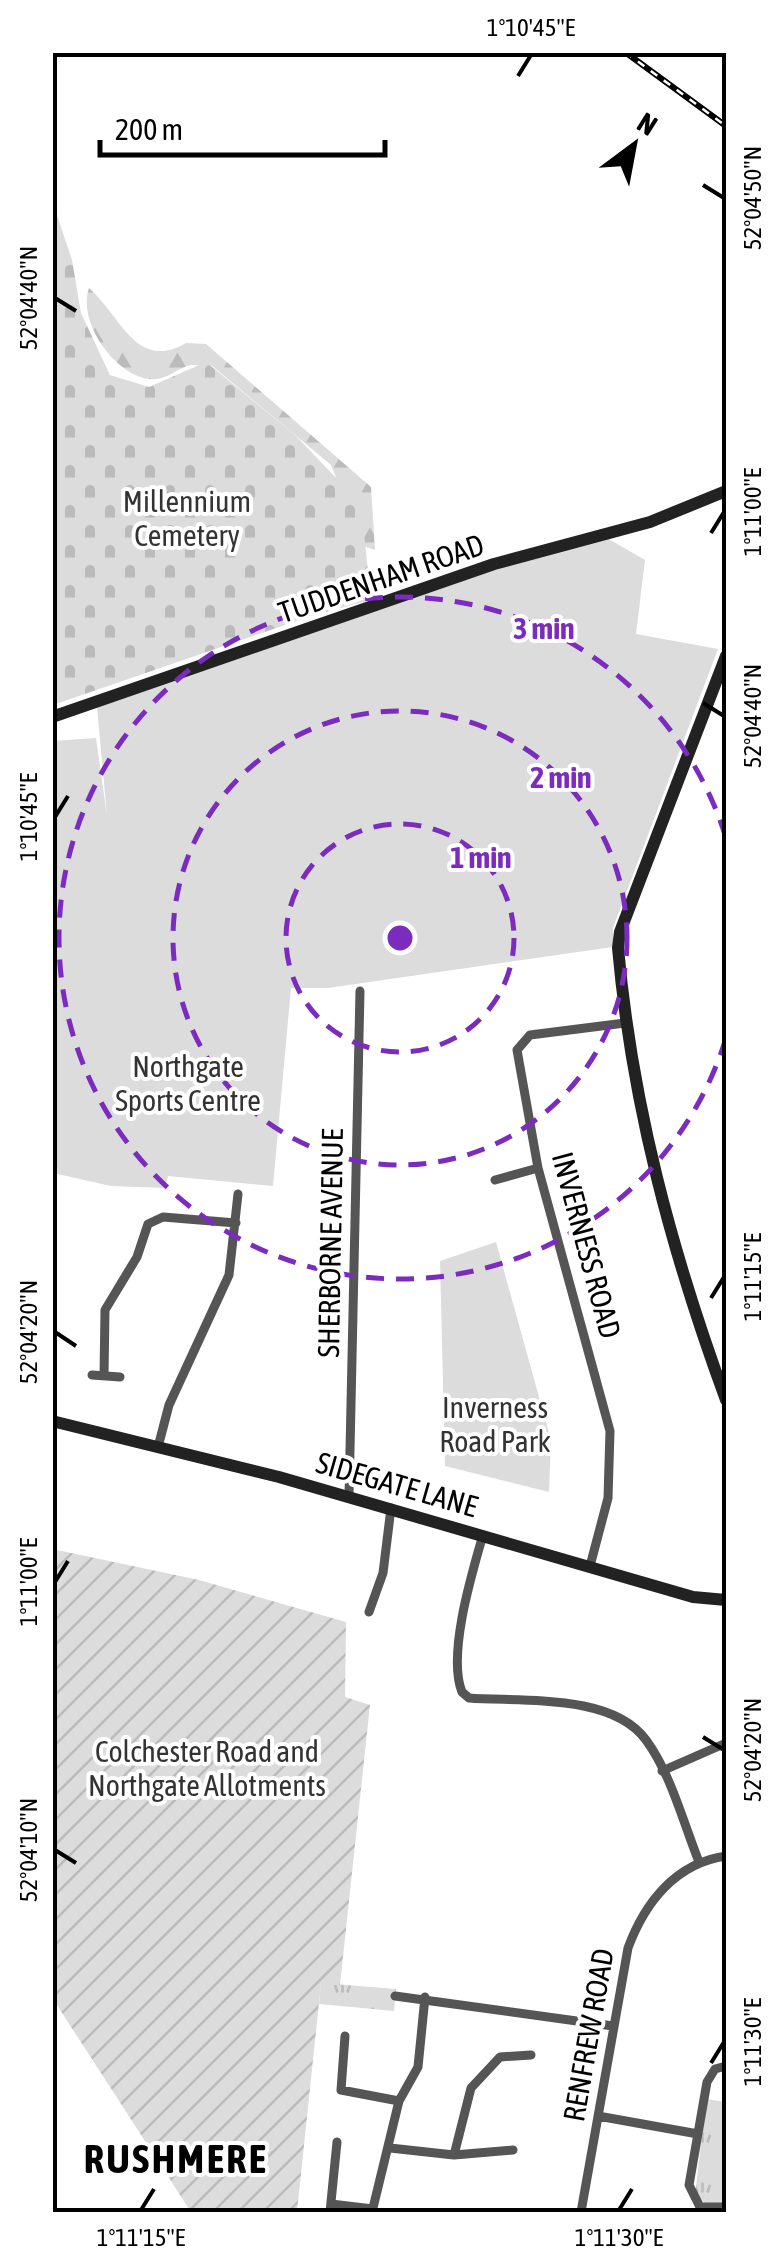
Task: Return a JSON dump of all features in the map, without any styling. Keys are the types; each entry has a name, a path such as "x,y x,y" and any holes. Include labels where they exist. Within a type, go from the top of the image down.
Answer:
{"street":[{"name":"TUDDENHAM ROAD","path":"52,717 479,569 650,522 726,491"},
{"path":"726,656 620,932 625,1023 646,1144 697,1320 726,1400"},
{"name":"SHERBORNE AVENUE","path":"349,1496 360,990"},
{"name":"INVERNESS ROAD","path":"590,1566 608,1498 610,1431 538,1168 518,1054 521,1041 530,1035 625,1023"},
{"path":"495,1180 538,1168"},
{"path":"158,1446 169,1405 226,1286 238,1194"},
{"path":"104,1376 106,1306 137,1257 148,1224 162,1216 236,1223"},
{"path":"92,1375 120,1376"},
{"name":"SIDEGATE LANE","path":"52,1421 349,1496 693,1597 726,1600"},
{"path":"369,1612 383,1572 391,1508"},
{"path":"482,1535 466,1596 458,1674 462,1692 470,1698 583,1708 619,1717 646,1740 699,1862"},
{"path":"662,1771 726,1744"},
{"name":"RENFREW ROAD","path":"581,2212 613,2026 636,1927 662,1889 699,1862 726,1856"},
{"path":"396,1996 613,2026"},
{"path":"337,2142 331,2208 372,2211 399,2101 418,2067 425,1998"},
{"path":"345,2036 341,2090 399,2101"},
{"path":"454,2155 471,2088 500,2057 532,2055"},
{"path":"720,2210 700,2210 689,2184 709,2076 726,2063"},
{"path":"598,2116 698,2134"},
{"path":"390,2148 454,2155 513,2150"}],"green space":[{"name":"Millennium Cemetery","path":"52,200 72,260 81,313 110,375 149,387 206,362 295,435 361,504 371,600 314,615 53,705"},
{"path":"89,288 142,346 154,351 186,343 206,344 371,487 375,550 363,546 331,465 211,365 190,365 155,379 124,368 94,331 87,302"},
{"name":"Northgate Sports Centre","path":"607,538 645,560 636,634 718,649 613,928 613,947 328,988 291,988 273,1186 168,1176 165,1188 111,1186 53,1173 53,741 96,738 107,816 97,707 500,567"},
{"name":"Inverness Road Park","path":"496,1242 551,1440 549,1492 445,1466 440,1261"},
{"name":"Colchester Road and Northgate Allotments","path":"57,1550 199,1580 346,1622 345,1697 370,1705 340,1985 321,1984 297,2212 191,2212 53,1999 52,1631"},
{"path":"321,1983 396,1989 394,2011 319,2004"},
{"path":"706,2099 726,2102 726,2204 705,2203 695,2196"}],"railway":[{"path":"625,52 726,126"}],"district":[{"name":"RUSHMERE","path":"176,2158"}]}
